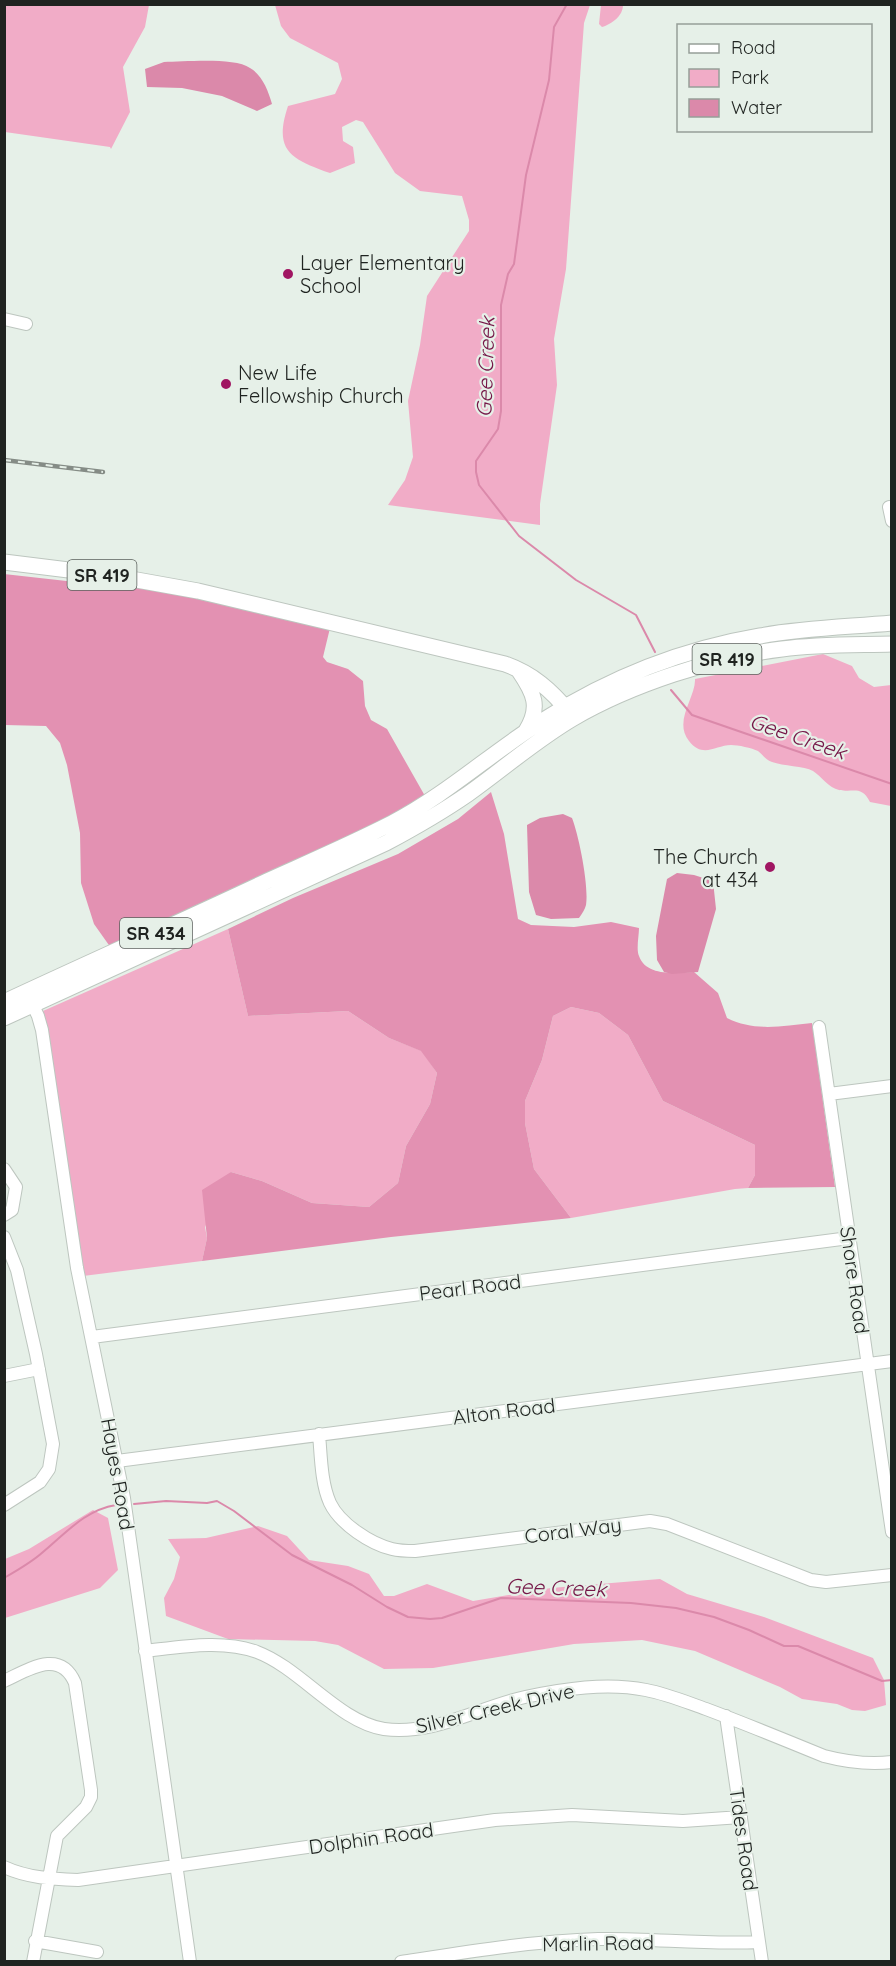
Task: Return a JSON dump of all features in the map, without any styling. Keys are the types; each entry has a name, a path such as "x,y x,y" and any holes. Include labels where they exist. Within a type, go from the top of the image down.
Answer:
{"main road":[{"name":"SR 419","path":"4,562 109,575 198,591 518,669 540,681 569,713"},
{"name":"SR 419","path":"569,713 589,693 630,674 711,647 782,633 891,623"},
{"name":"SR 419","path":"569,713 693,668 740,656 802,646 891,644"},
{"path":"518,669 534,696 534,714 526,732"},
{"name":"SR 434","path":"4,1018 29,999 410,813 452,787 526,732 569,713"},
{"name":"SR 434","path":"4,1002 29,999 386,843 443,810 545,736 569,713"},
{"path":"294,885 306,872 310,861"}],"street":[{"path":"4,319 26,324"},
{"path":"889,507 891,521"},
{"name":"Hayes Road","path":"29,999 42,1030 77,1268 117,1461 190,1962"},
{"name":"Shore Road","path":"819,1027 891,1532"},
{"path":"829,1094 891,1086"},
{"path":"4,1169 16,1187 12,1210 4,1215"},
{"path":"4,1237 17,1270 53,1444 49,1469 40,1482 5,1504"},
{"name":"Pearl Road","path":"92,1336 849,1238"},
{"name":"Alton Road","path":"117,1461 891,1361"},
{"path":"4,1376 39,1368"},
{"name":"Coral Way","path":"319,1434 325,1486 330,1502 337,1513 368,1538 396,1551 416,1551 650,1521 668,1524 811,1580 826,1582 891,1575"},
{"name":"Silver Creek Drive","path":"145,1651 220,1645 256,1651 275,1660 366,1724 384,1729 426,1726 453,1720 520,1698 578,1688 609,1687 644,1690 672,1697 726,1716 824,1756 848,1762 879,1764 891,1762"},
{"path":"4,1681 40,1665 52,1663 63,1667 71,1674 75,1683 91,1797 87,1807 57,1836 35,1941 33,1962"},
{"name":"Tides Road","path":"726,1716 762,1962"},
{"name":"Dolphin Road","path":"4,1866 26,1875 48,1879 78,1880 495,1820 572,1815 683,1821 741,1817"},
{"name":"Marlin Road","path":"401,1962 561,1941 632,1940 720,1944 759,1942"},
{"path":"35,1941 97,1952"}],"green space":[{"path":"5,4 149,5 145,27 123,67 130,112 111,149 110,147 5,132"},
{"path":"275,5 590,5 584,23 566,269 554,339 557,385 540,504 540,525 388,505 405,480 413,457 408,401 420,345 427,296 469,231 469,220 462,196 420,191 395,173 363,122 356,120 342,127 343,141 353,147 355,163 330,173 305,163 289,151 284,143 283,133 288,106 335,94 342,79 338,63 290,38 281,26"},
{"path":"601,5 623,5 623,9 616,19 602,27 599,24"},
{"path":"823,654 852,666 859,678 874,687 891,685 891,806 870,802 863,793 857,791 835,789 813,771 772,762 752,749 731,745 710,750 699,749 689,741 685,733 684,717 695,679"},
{"path":"228,929 248,1016 348,1011 389,1038 422,1051 437,1073 430,1104 406,1146 398,1183 369,1207 312,1203 262,1181 231,1172 205,1227 207,1238 202,1261 83,1276 43,1011"},
{"path":"571,1007 599,1013 628,1035 663,1101 755,1145 755,1175 748,1188 571,1218 534,1169 525,1123 525,1101 542,1060 553,1016"},
{"path":"93,1510 108,1518 118,1570 100,1588 5,1618 5,1559 29,1549"},
{"path":"258,1526 287,1536 309,1560 348,1566 369,1574 384,1596 394,1596 427,1584 473,1601 551,1588 660,1579 687,1594 764,1617 873,1658 884,1680 886,1705 865,1711 802,1699 780,1687 695,1651 642,1640 574,1644 433,1668 384,1669 338,1645 315,1641 228,1639 166,1616 164,1598 174,1579 180,1557 168,1539 206,1538"}],"shaded area":[{"path":"4,574 129,588 129,584 198,596 330,628 323,657 327,662 348,669 363,681 365,706 371,720 387,729 425,796 391,818 111,948 94,924 81,883 80,833 67,765 60,743 46,726 5,725"},
{"path":"491,792 504,834 518,919 531,925 574,927 611,922 639,928 638,950 643,963 655,971 694,972 718,993 727,1018 758,1027 812,1023 835,1187 748,1188 755,1175 755,1145 663,1101 628,1035 599,1013 571,1007 553,1016 542,1060 525,1101 525,1123 534,1169 571,1218 391,1237 202,1261 207,1238 202,1190 231,1172 262,1181 312,1203 369,1207 398,1183 406,1146 430,1104 437,1073 421,1051 389,1038 348,1011 248,1016 228,929 293,898 398,854 458,819"}],"water":[{"path":"221,61 243,65 254,71 261,79 272,104 257,111 222,96 182,88 147,87 145,69 164,62"},
{"path":"563,814 572,818 578,837 587,897 586,905 579,918 551,919 536,915 529,892 527,825 540,818"},
{"path":"677,873 713,881 716,909 698,972 672,974 664,972 657,960 656,936 667,879"}],"waterway":[{"name":"Gee Creek","path":"567,4 554,27 549,80 526,175 514,264 508,274 501,305 501,411 498,429 476,461 476,472 479,485 519,536 576,580 636,615 655,652"},
{"name":"Gee Creek","path":"671,690 692,715 892,784"},
{"name":"Gee Creek","path":"134,1504 166,1501 207,1503 217,1501 234,1511 292,1555 352,1585 408,1617 442,1618 501,1598 631,1603 676,1608 714,1617 784,1646 798,1646 882,1681 892,1680"},
{"name":"Gee Creek","path":"4,1578 34,1559 85,1517 116,1505"}],"railway":[{"path":"4,460 103,472"}],"place":[{"name":"Layer Elementary School","path":"288,274"},
{"name":"New Life Fellowship Church","path":"226,384"},
{"name":"The Church at 434","path":"770,867"}]}
